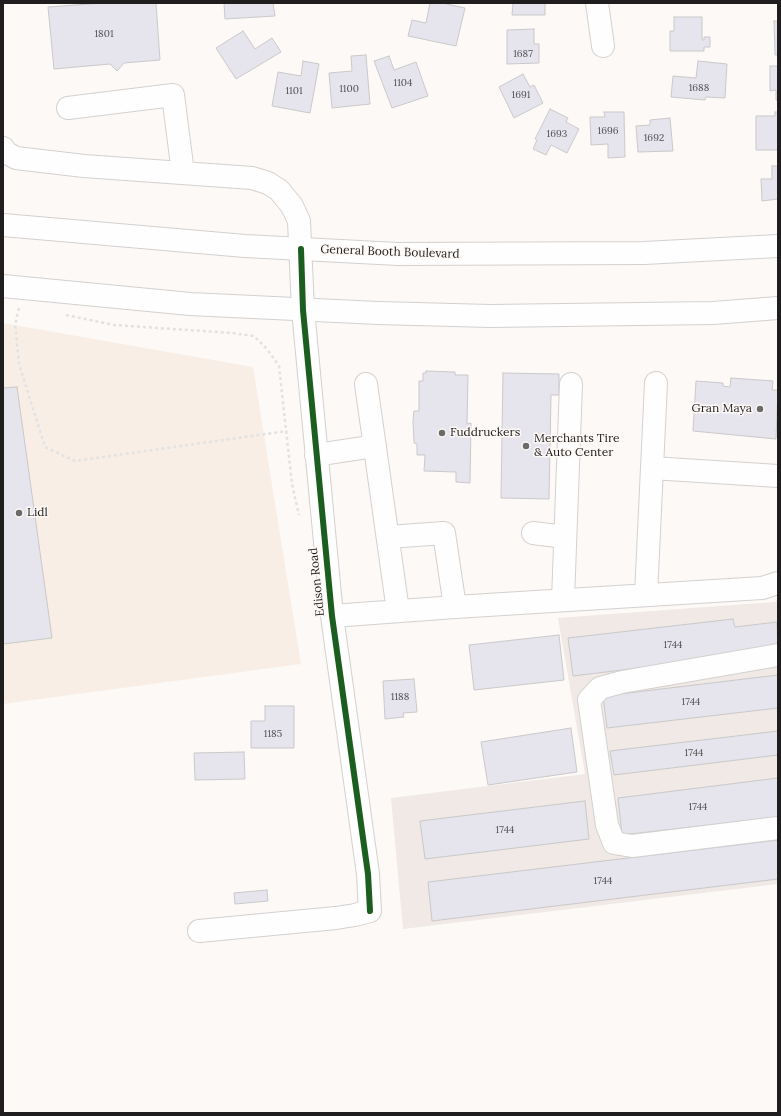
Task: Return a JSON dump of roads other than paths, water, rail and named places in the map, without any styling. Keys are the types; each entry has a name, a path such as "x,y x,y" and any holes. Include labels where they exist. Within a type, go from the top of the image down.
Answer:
{"main road":[{"path":"597,3 603,46"},
{"path":"68,108 173,95 183,173"},
{"name":"Edison Road","path":"3,148 7,153 16,158 84,166 252,178 268,183 279,190 292,206 299,221 303,310 332,616 368,874 370,911 336,918 199,932"},
{"name":"General Booth Boulevard","path":"3,225 245,246 398,254 644,253 778,246"},
{"path":"3,286 190,304 378,313 490,316 713,312 778,308"},
{"path":"646,595 656,383"},
{"path":"366,384 398,611"},
{"path":"563,600 571,384"},
{"path":"316,455 375,446"},
{"path":"652,468 778,476"},
{"path":"388,537 444,533 455,607"},
{"path":"533,533 565,537"},
{"path":"332,616 762,588 778,583"},
{"path":"778,655 622,682 600,688 589,700 607,825 614,843 632,846 778,828"}],"place":[{"name":"Gran Maya","path":"760,409"},
{"name":"Fuddruckers","path":"442,433"},
{"name":"Merchants Tire & Auto Center","path":"526,446"},
{"name":"Lidl","path":"19,513"}]}
